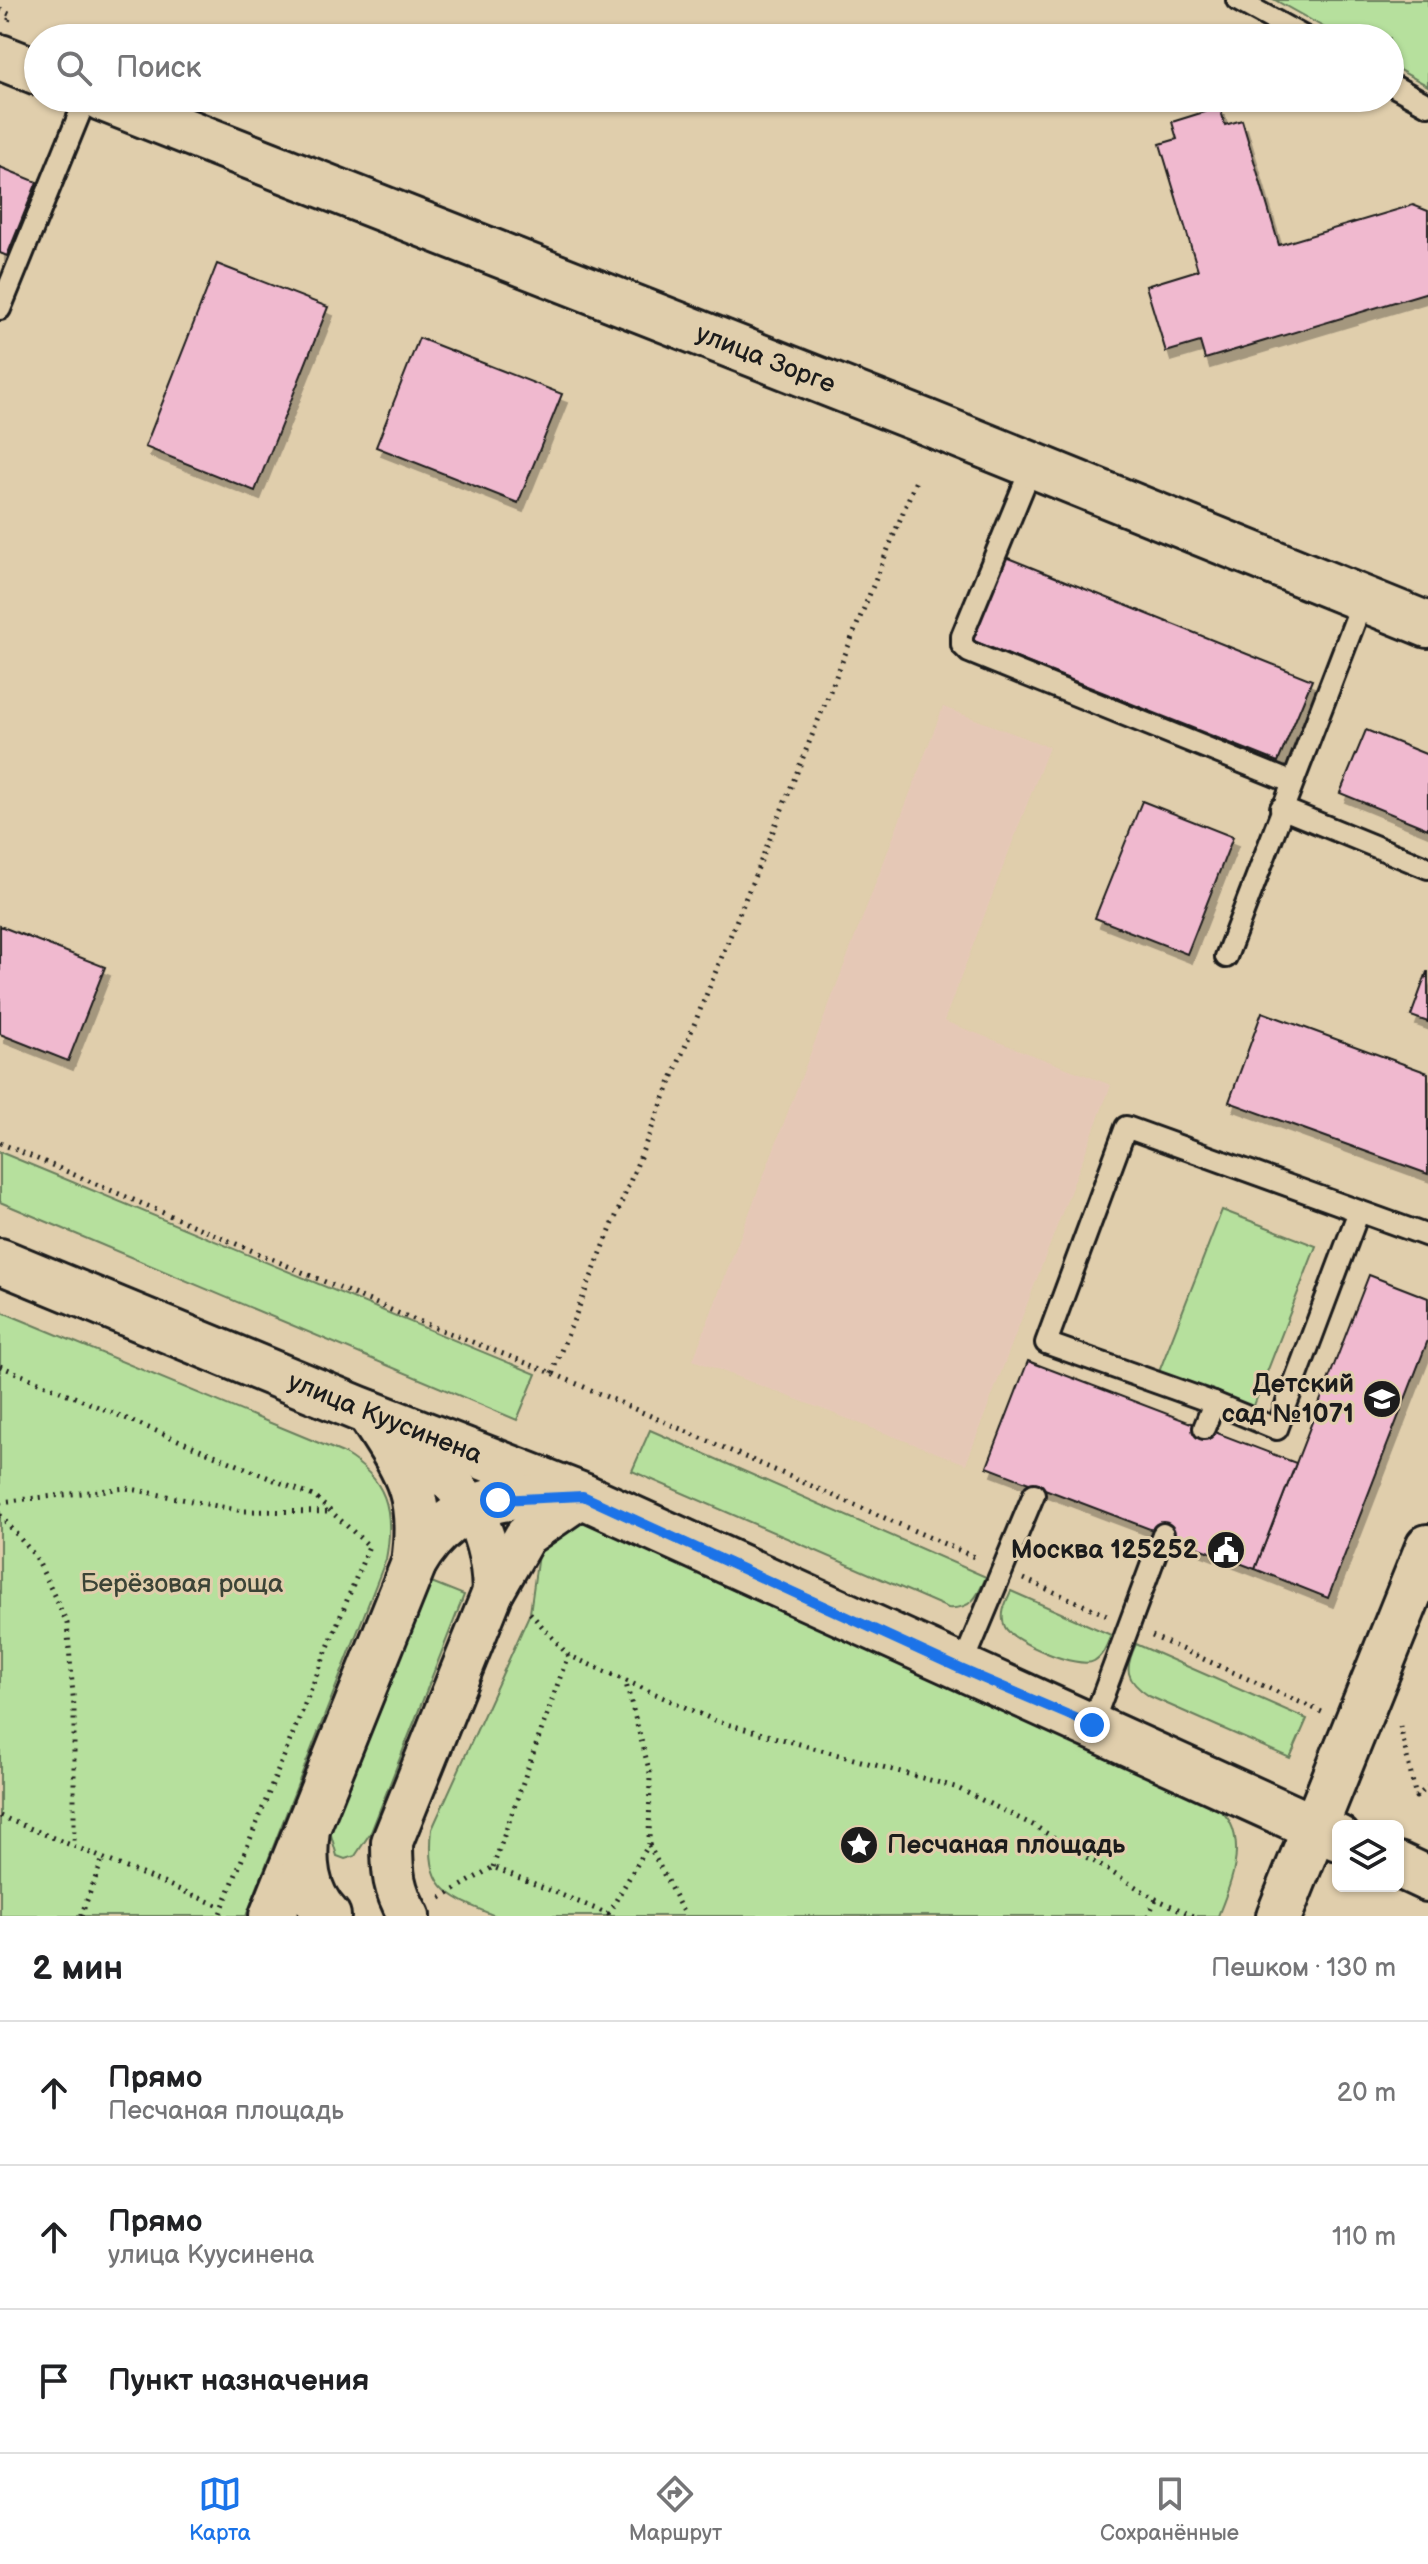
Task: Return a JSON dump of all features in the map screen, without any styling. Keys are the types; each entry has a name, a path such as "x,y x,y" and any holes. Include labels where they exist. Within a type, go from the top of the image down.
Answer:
{"main road":[{"path":"0,57 24,66"},
{"name":"улица Зорге","path":"137,112 926,422 1428,625"},
{"name":"улица Куусинена","path":"0,1261 369,1413 583,1496 1326,1833"},
{"path":"369,1413 401,1462 411,1485 418,1511 414,1563"},
{"path":"272,1916 414,1563 424,1545 439,1529 472,1509 498,1500 583,1496"},
{"path":"1279,1916 1326,1833 1428,1547"},
{"path":"307,1829 304,1862 307,1877 328,1916"},
{"path":"1404,1868 1428,1879"}],"street":[{"path":"369,1413 432,1461 456,1486 472,1509 486,1538 493,1592"},
{"path":"425,1907 399,1900 392,1875 392,1842 493,1592 525,1536 583,1496"}],"lane":[{"path":"1237,0 1281,24"},
{"path":"1404,92 1428,105"},
{"path":"0,309 80,112"},
{"path":"1032,466 962,636 962,645 969,652 1291,782"},
{"path":"1226,957 1363,600"},
{"path":"1281,808 1428,868"},
{"path":"1359,1211 1277,1429 1046,1343 1126,1127 1359,1211 1428,1236"},
{"path":"1204,1428 1214,1403"},
{"path":"961,1669 1034,1494"},
{"path":"1092,1725 1163,1534"}],"path":[{"path":"0,10 11,15"},
{"path":"552,1373 917,478"},
{"path":"0,1143 398,1313 552,1373 1003,1569 1330,1716"},
{"path":"0,1366 315,1497 369,1546 219,1916"},
{"path":"0,1502 126,1488 242,1511 331,1512"},
{"path":"0,1515 36,1557 67,1623 74,1707 74,1846"},
{"path":"530,1613 568,1655 716,1721 955,1787 1033,1825 1156,1899 1194,1916"},
{"path":"425,1907 493,1867 568,1655"},
{"path":"493,1867 611,1915 649,1844 650,1773 625,1679"},
{"path":"1400,1726 1416,1797 1428,1787"},
{"path":"0,1816 222,1907"},
{"path":"649,1844 685,1916"},
{"path":"81,1916 103,1858"},
{"path":"1148,1916 1156,1899"}],"shaded area":[{"path":"943,707 1049,747 944,1021 1111,1085 966,1464 693,1360"}],"green space":[{"path":"1275,0 1428,0 1428,86 1404,73 1404,24 1318,24"},
{"path":"0,1152 536,1374 517,1420 0,1202"},
{"path":"1222,1210 1316,1246 1253,1408 1159,1372"},
{"name":"Берёзовая роща","path":"0,1311 343,1453 370,1474 384,1497 389,1525 386,1559 246,1916 0,1916"},
{"path":"650,1430 986,1577 983,1584 968,1604 948,1608 632,1471"},
{"path":"574,1519 602,1519 1209,1797 1230,1822 1236,1845 1234,1870 1218,1916 495,1916 463,1902 442,1887 436,1877 432,1865 432,1829 530,1613 538,1554 552,1533"},
{"path":"424,1579 464,1595 371,1832 355,1856 345,1859 337,1856 329,1828"},
{"path":"1011,1591 1111,1635 1103,1653 1094,1661 1075,1662 1046,1653 1020,1640 1010,1633 1003,1622"},
{"path":"1136,1644 1307,1719 1290,1758 1149,1696 1135,1685 1129,1673"}],"building":[{"path":"1204,112 1221,112 1225,125 1242,120 1279,245 1413,205 1428,211 1428,292 1205,359 1200,342 1166,352 1146,286 1198,270 1160,144 1177,139 1172,122"},
{"path":"0,167 37,182 7,256 0,253"},
{"path":"217,264 328,307 255,491 145,447"},
{"path":"419,338 562,394 518,503 376,447"},
{"path":"1003,556 1312,680 1278,762 969,639"},
{"path":"1366,730 1428,755 1428,829 1340,793"},
{"path":"1142,801 1233,837 1187,954 1095,918"},
{"path":"0,926 105,967 68,1061 0,1034"},
{"path":"1428,972 1428,1022 1411,1016"},
{"path":"1262,1012 1428,1073 1428,1174 1229,1102"},
{"path":"1369,1275 1428,1298 1428,1340 1328,1598 1255,1569"},
{"path":"1028,1361 1296,1463 1255,1569 987,1467"}],"place":[{"name":"Детский сад №1071","path":"1382,1399"},
{"name":"Москва 125252","path":"1226,1550"},
{"name":"Песчаная площадь","path":"859,1845"}],"route":[{"path":"498,1500 583,1496 961,1669 1092,1725"}]}
